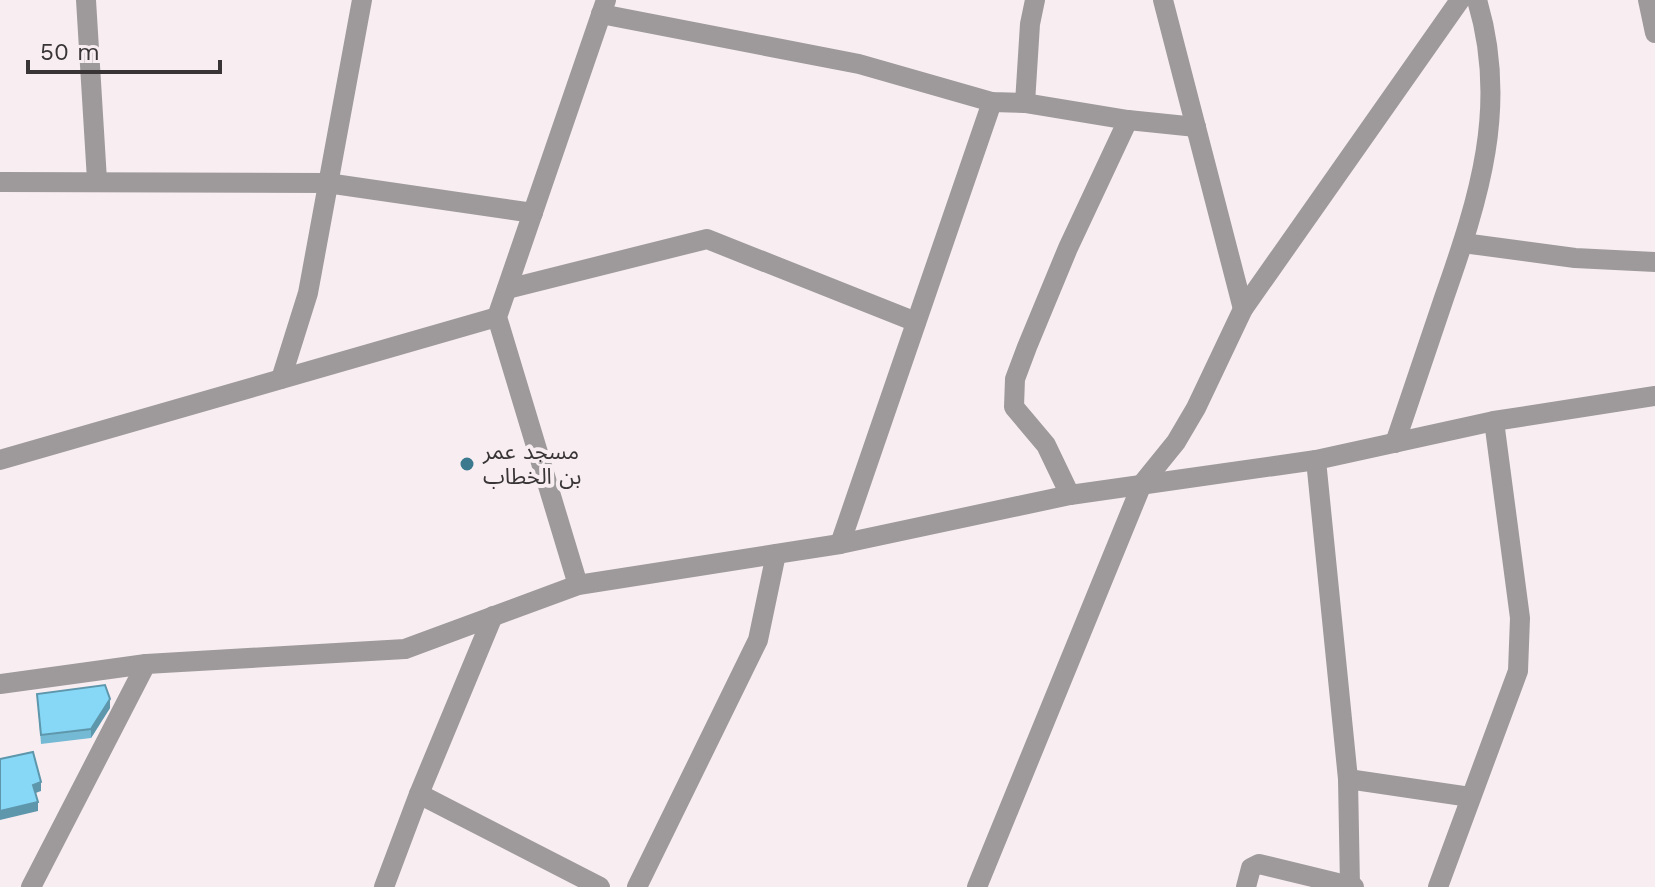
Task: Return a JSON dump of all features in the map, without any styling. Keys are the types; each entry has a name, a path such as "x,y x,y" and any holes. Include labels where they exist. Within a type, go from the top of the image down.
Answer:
{"street":[{"path":"86,0 97,180"},
{"path":"281,379 308,293 362,0"},
{"path":"1025,103 1030,24 1035,0"},
{"path":"1163,0 1243,309"},
{"path":"977,887 1142,484 1183,431 1243,309 1460,0"},
{"path":"1395,443 1463,243 1486,162 1492,116 1491,83 1484,25 1477,0"},
{"path":"1648,0 1655,33"},
{"path":"578,585 497,317 604,7 859,64 992,102 1025,103 1128,120 1196,127"},
{"path":"840,544 992,102"},
{"path":"1070,495 1046,445 1014,407 1015,379 1068,248 1128,120"},
{"path":"0,182 327,183 533,213"},
{"path":"507,289 707,239 916,322"},
{"path":"1463,243 1575,258 1655,262"},
{"path":"0,460 497,317"},
{"path":"0,684 146,664 405,649 578,585 840,544 1070,495 1316,460 1494,421 1655,396"},
{"path":"1438,887 1518,671 1520,618 1494,421"},
{"path":"1246,887 1251,868 1259,864 1352,886 1348,779 1316,460"},
{"path":"637,887 758,640 776,554"},
{"path":"384,887 493,616"},
{"path":"31,887 146,664"},
{"path":"1348,779 1470,797"},
{"path":"419,794 600,887"}],"building":[{"path":"105,685 110,699 91,729 41,735 37,694"},
{"path":"33,752 41,782 33,785 38,802 0,811 0,759"}],"place":[{"name":"مسجد عمر بن الخطاب","path":"467,464"}]}
